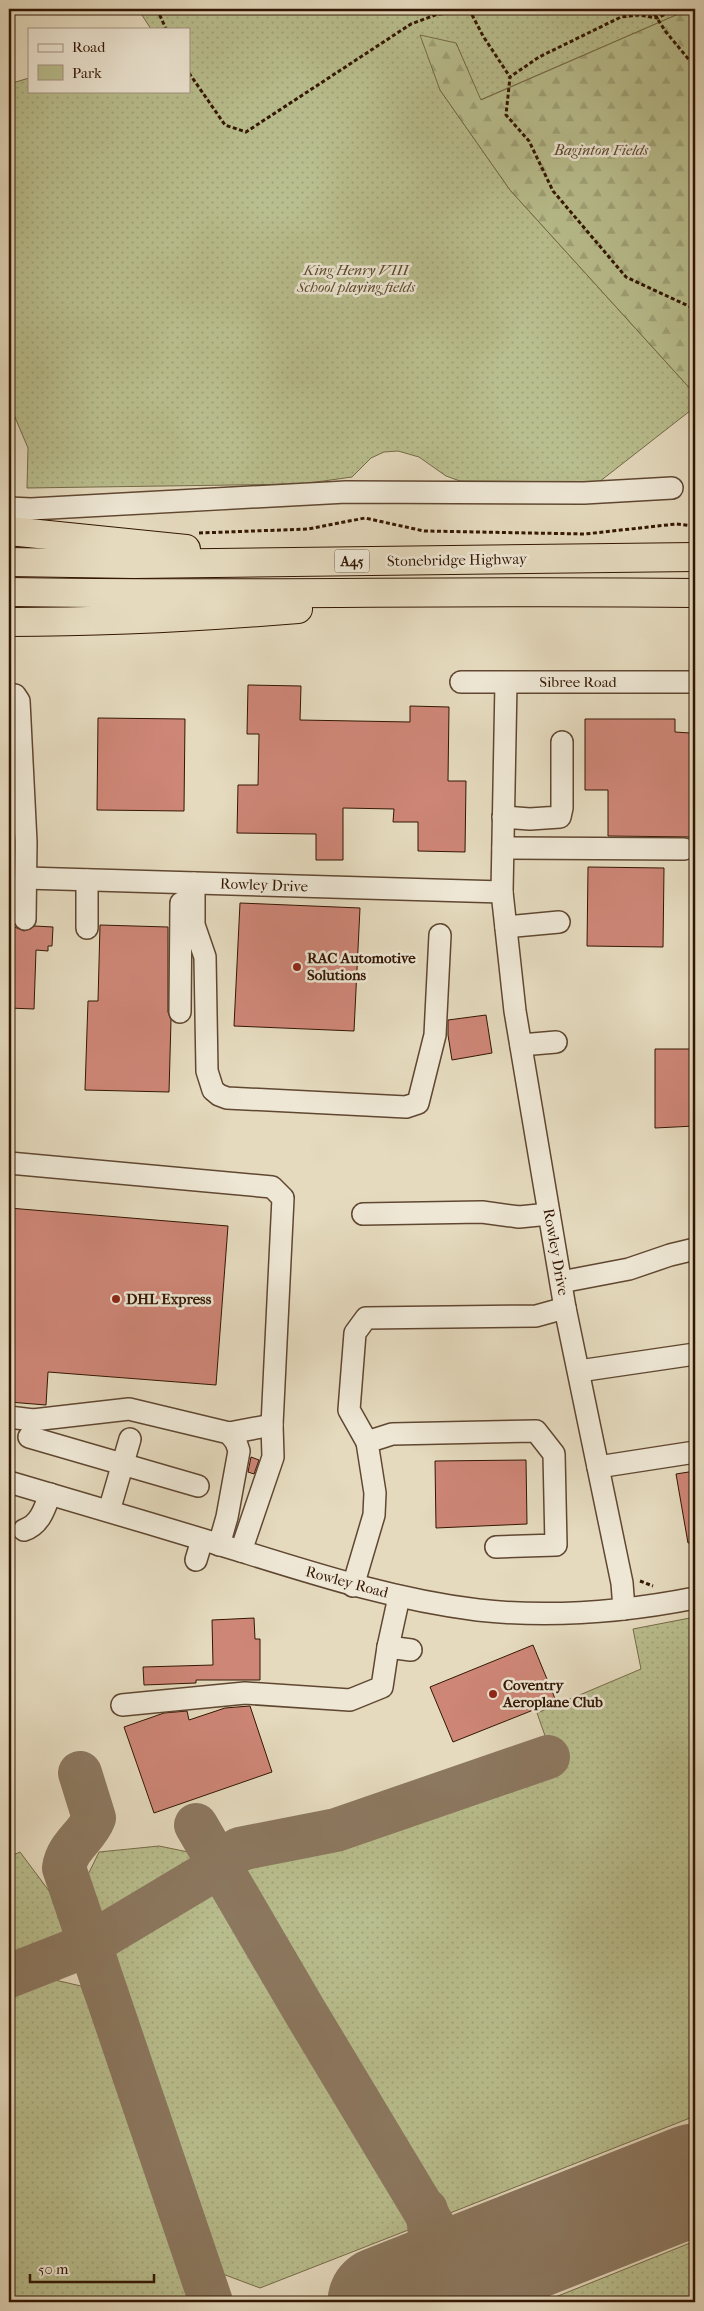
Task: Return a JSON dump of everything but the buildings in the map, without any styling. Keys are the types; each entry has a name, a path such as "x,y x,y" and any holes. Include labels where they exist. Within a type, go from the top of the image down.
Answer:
{"highway":[{"path":"9,531 140,543 278,561"},
{"name":"Stonebridge Highway","path":"9,562 134,564 695,557"},
{"name":"Stonebridge Highway","path":"9,592 695,593"},
{"path":"9,622 93,622 212,616 331,606 403,592"}],"street":[{"path":"9,508 32,509 346,492 584,494 672,488"},
{"name":"Sibree Road","path":"461,682 695,682"},
{"name":"Rowley Drive","path":"506,683 502,892 521,1045 565,1308 622,1583 624,1609"},
{"path":"9,694 18,697 19,701 26,842 25,919"},
{"path":"503,817 530,819 560,817 562,808 562,742"},
{"path":"502,848 684,850"},
{"name":"Rowley Drive","path":"26,878 502,892"},
{"path":"87,880 87,928"},
{"path":"188,883 194,925 205,957 207,1071 213,1090 227,1098 406,1107 418,1103 435,1034 440,935"},
{"path":"180,1012 188,883"},
{"path":"506,927 559,922"},
{"path":"521,1045 556,1042"},
{"path":"9,1163 272,1187 283,1198 272,1425 273,1457 241,1552"},
{"path":"363,1214 482,1212 519,1217 549,1214"},
{"path":"561,1282 629,1269 670,1255 695,1249"},
{"path":"353,1586 374,1515 375,1493 367,1442 349,1410 355,1333 366,1318 536,1316 565,1308"},
{"path":"578,1371 695,1354"},
{"path":"9,1418 33,1420 129,1409 229,1433 272,1425"},
{"path":"367,1442 392,1434 536,1431 554,1454 556,1545 496,1547"},
{"path":"205,1548 227,1517 239,1451 236,1442 229,1433"},
{"path":"29,1438 198,1486"},
{"path":"109,1511 130,1439"},
{"path":"598,1467 695,1452"},
{"name":"Rowley Road","path":"9,1482 109,1511 205,1548 241,1552 353,1586 400,1597 479,1610 586,1613 695,1598"},
{"path":"24,1530 32,1527 44,1510 50,1494"},
{"path":"122,1705 245,1693 350,1700 382,1687 388,1647 400,1597"},
{"path":"388,1647 411,1650"}],"path":[{"path":"157,9 166,28"},
{"path":"651,9 666,32 695,66"},
{"path":"510,77 539,57 621,17 639,15 657,18 676,9"},
{"path":"190,74 225,125 246,132 412,24 438,14 470,11 510,77 506,115 529,141 553,192 626,277 695,309"},
{"path":"193,533 308,529 365,518 424,531 585,534 676,524 695,526"}],"green space":[{"name":"King Henry VIII School playing fields","path":"138,9 690,9 480,100 456,43 440,90 510,190 695,394 695,407 599,482 460,481 446,476 419,457 398,451 384,452 371,458 352,477 302,484 27,488 28,448 9,403 9,84 28,78 28,92 190,92 190,28 150,28"},
{"name":"Baginton Fields","path":"690,9 695,9 695,394 510,190 440,90 420,35 456,43 481,100"},
{"path":"695,1617 695,2116 440,2217 238,1882 247,1870 556,1767 537,1713 641,1669 633,1629"},
{"path":"159,1846 198,1854 416,2227 260,2288 220,2273 85,1881 99,1852"},
{"path":"20,1852 61,1907 64,1933 58,1945 9,1965 9,1857"},
{"path":"55,1980 81,1986 191,2283 186,2302 9,2302 9,1998"},
{"path":"695,2241 695,2302 543,2302"}],"taxiway":[{"path":"9,1976 88,1945 220,1866 239,1849 336,1830 548,1757"},
{"path":"80,1773 94,1818 87,1831 69,1854 64,1868 211,2302"},
{"path":"196,1825 442,2240 454,2250 467,2256 482,2258 498,2257"},
{"path":"400,2296 416,2276 426,2256 430,2235 426,2210"}],"runway":[{"path":"383,2302 695,2179"}],"place":[{"name":"RAC Automotive Solutions","path":"297,967"},
{"name":"DHL Express","path":"116,1299"},
{"name":"Coventry Aeroplane Club","path":"493,1694"}]}
